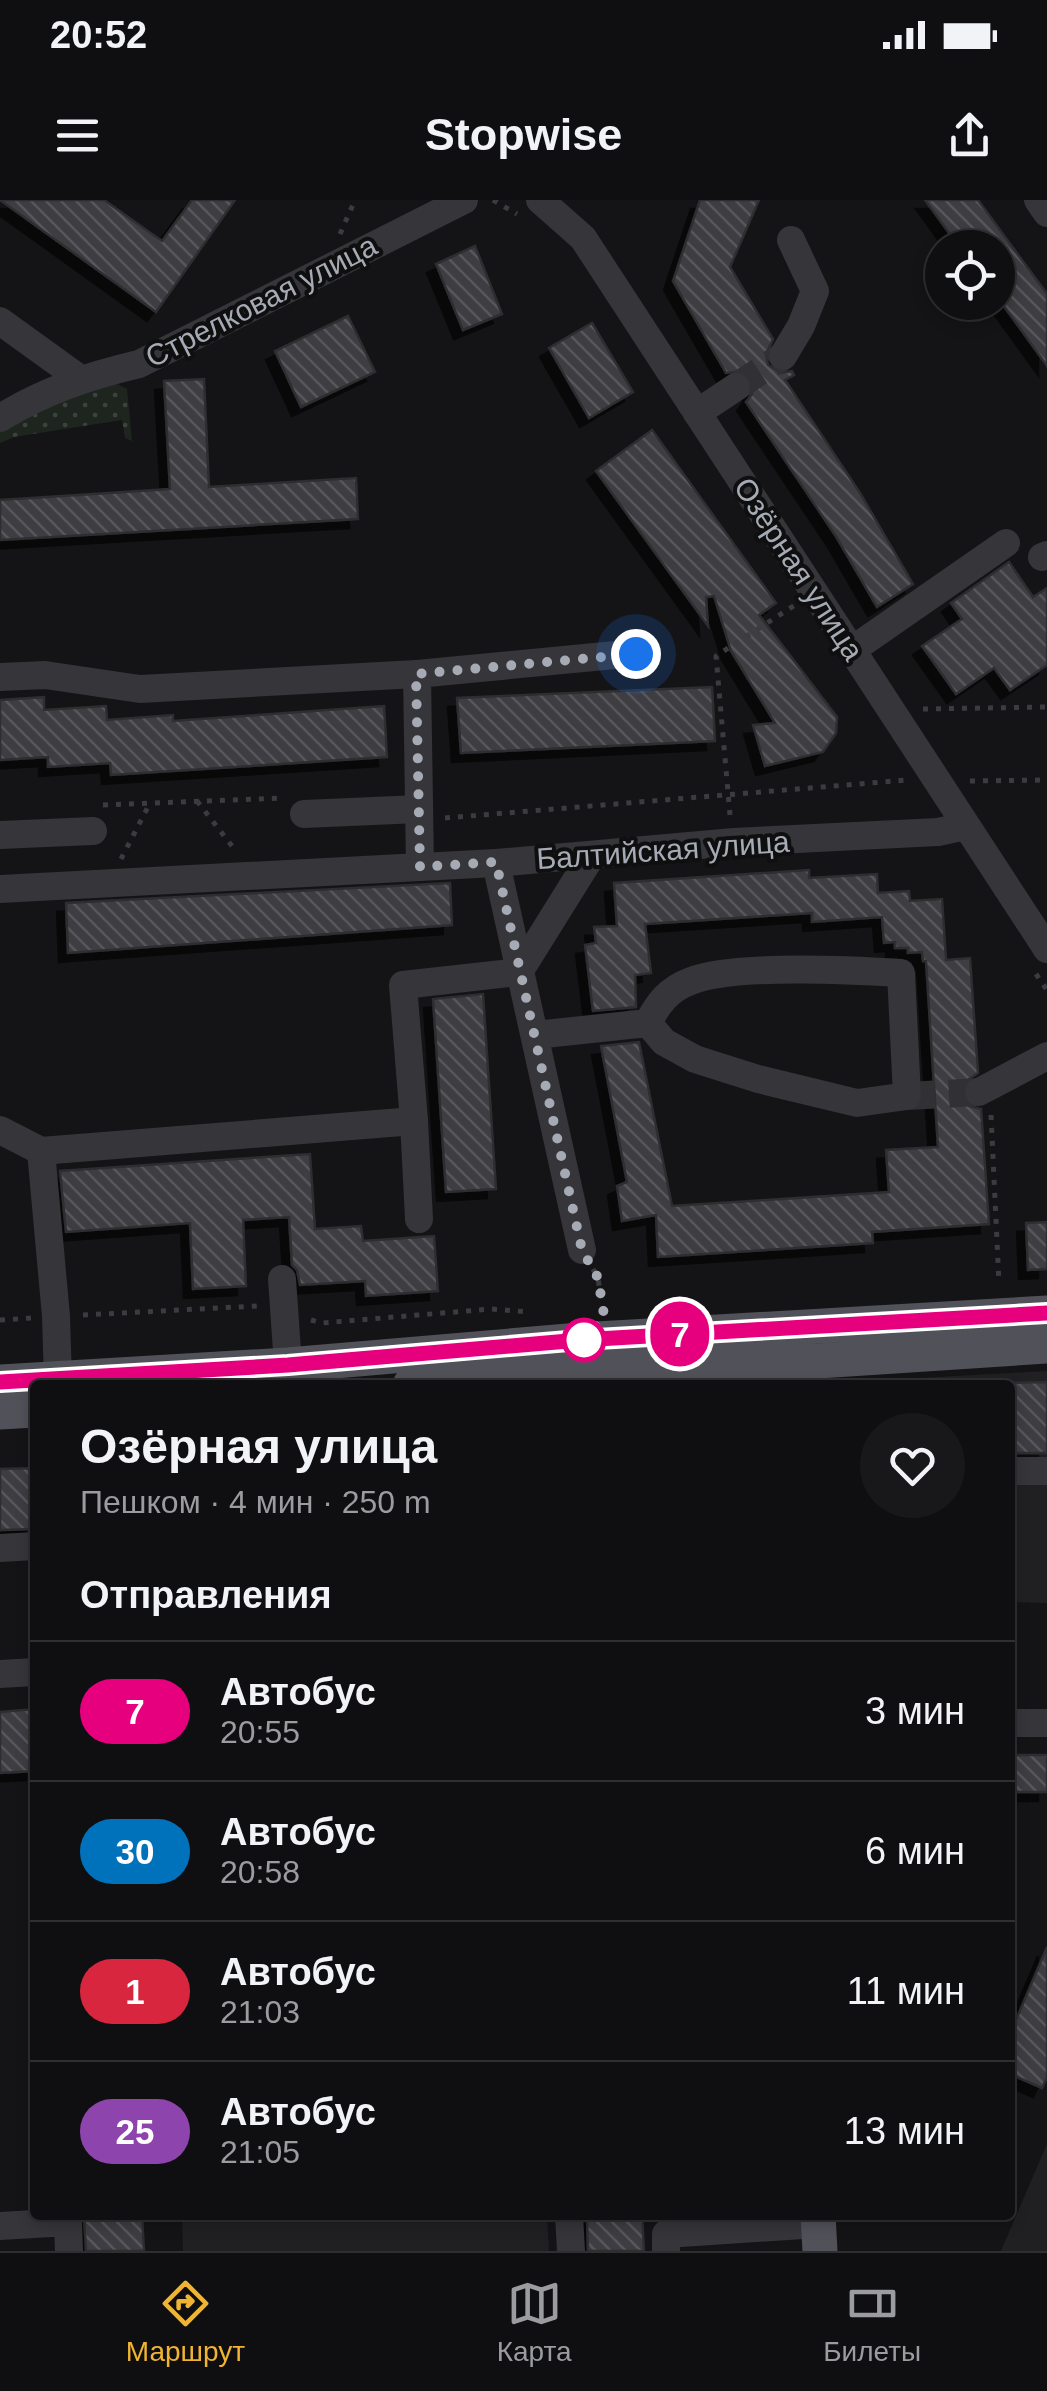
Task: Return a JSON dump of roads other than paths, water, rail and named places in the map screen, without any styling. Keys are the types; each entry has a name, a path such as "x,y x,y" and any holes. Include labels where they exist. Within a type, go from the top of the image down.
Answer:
{"main road":[{"path":"58,1380 580,1340 764,1359 1047,1313"},
{"path":"478,1380 764,1359 836,1360 1047,1346"},
{"path":"0,1382 30,1381"},
{"path":"0,1412 30,1410"}],"street":[{"name":"Стрелковая улица","path":"0,418 80,378 138,364 464,200"},
{"name":"Озёрная улица","path":"540,200 583,238 1047,949"},
{"path":"1038,200 1047,213"},
{"path":"783,356 815,291 790,240"},
{"path":"0,321 80,378"},
{"path":"698,413 736,387"},
{"path":"852,650 1006,543"},
{"path":"0,677 46,675 140,689 416,674 636,654"},
{"path":"416,674 420,867"},
{"path":"293,806 419,820"},
{"path":"0,835 93,818"},
{"name":"Балтийская улица","path":"0,889 420,867 734,842 938,832 966,826"},
{"path":"518,972 592,855"},
{"path":"496,862 582,1250"},
{"path":"419,1219 403,985 518,972"},
{"path":"736,973 901,973 907,1096 856,1103 758,1080 694,1059 664,1042 648,1023 661,998 692,980 736,973"},
{"path":"534,1035 648,1023"},
{"path":"985,1090 1047,1056"},
{"path":"0,1130 41,1151 414,1121"},
{"path":"41,1151 58,1380"},
{"path":"282,1279 288,1365"},
{"path":"1015,1472 1047,1470"},
{"path":"0,1548 30,1546"},
{"path":"0,1674 30,1672"},
{"path":"1015,1723 1047,1723"},
{"path":"0,2226 51,2220"},
{"path":"68,2220 69,2251"},
{"path":"568,2220 571,2251"},
{"path":"666,2251 666,2234 775,2221 819,2230"}],"tunnel":[{"path":"736,387 783,356"},
{"path":"907,1096 979,1092"}]}
